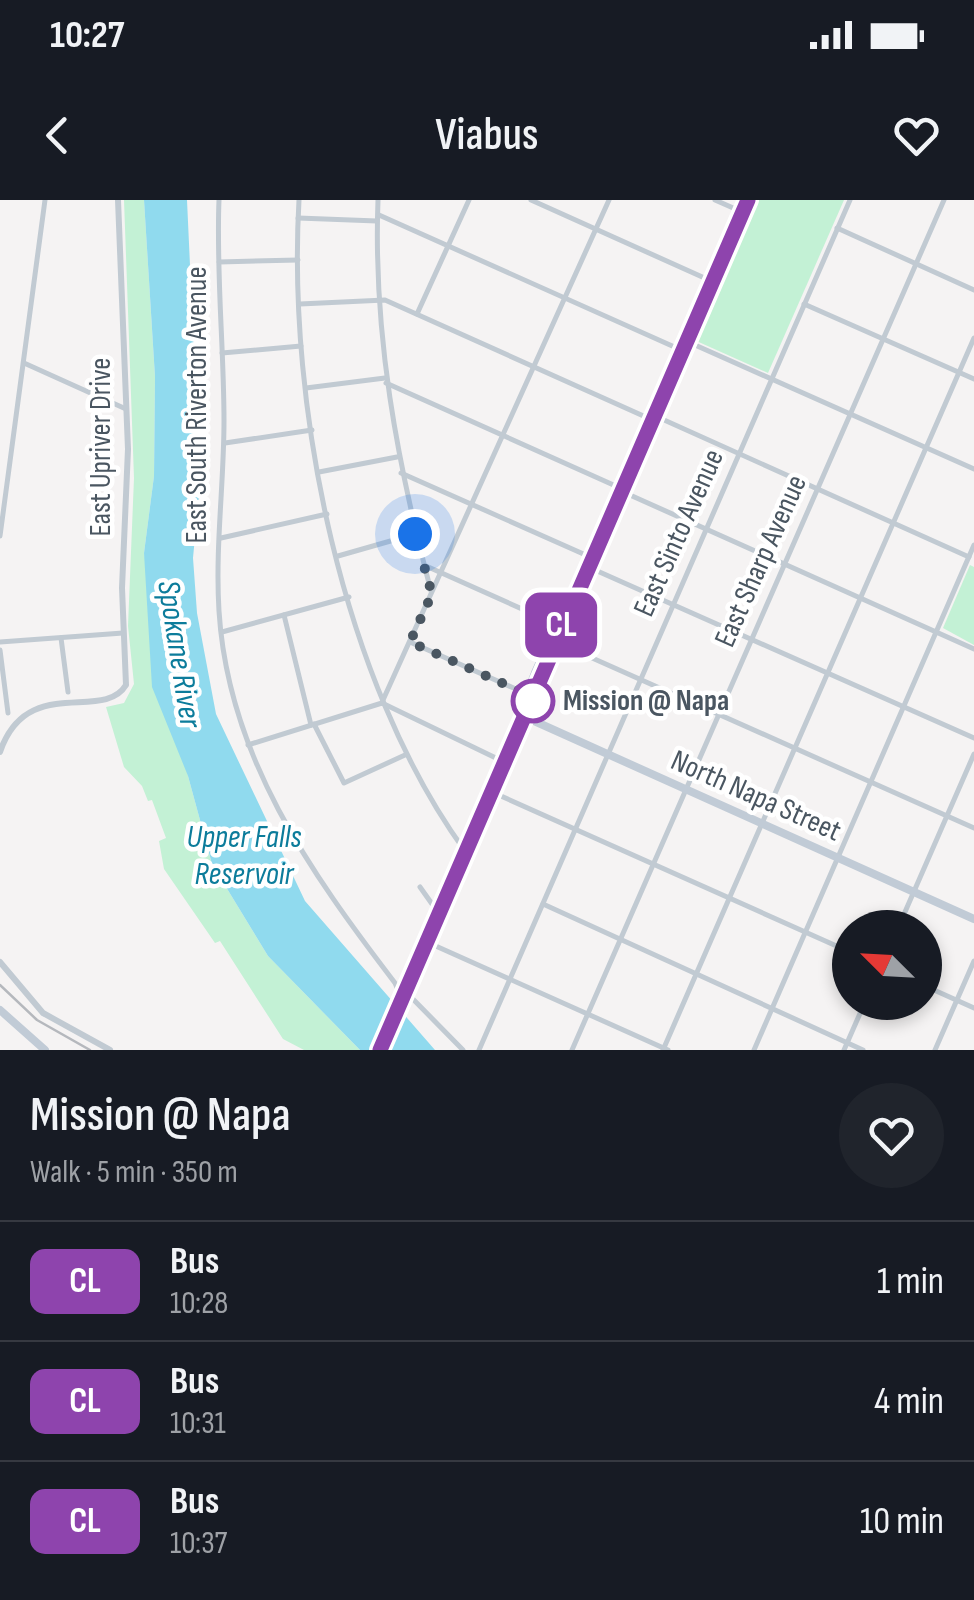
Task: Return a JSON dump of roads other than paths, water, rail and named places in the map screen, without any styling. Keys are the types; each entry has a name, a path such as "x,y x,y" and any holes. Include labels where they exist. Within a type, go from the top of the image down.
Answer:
{"main road":[{"path":"380,1050 588,561 748,200"},
{"path":"522,716 527,694 554,641"},
{"name":"North Napa Street","path":"522,716 974,919"},
{"path":"434,924 446,894"},
{"path":"0,1010 45,1050"}],"street":[{"path":"0,536 45,200"},
{"name":"East Upriver Drive","path":"0,752 13,726 30,711 122,692 127,678 123,633 126,409 118,200"},
{"name":"East South Riverton Avenue","path":"219,200 224,443 221,633 248,746 284,825 325,892 404,994"},
{"path":"299,200 301,346 319,472 338,556 382,703 405,755 465,851"},
{"path":"378,200 378,300 386,380 397,457 432,594"},
{"path":"417,314 469,200"},
{"path":"531,200 712,282"},
{"path":"382,703 609,200"},
{"path":"714,200 742,212"},
{"name":"East Sinto Avenue","path":"478,1050 850,200"},
{"name":"East Sharp Avenue","path":"572,1050 944,200"},
{"path":"298,218 377,217 564,298 772,379 974,469"},
{"path":"837,228 974,290"},
{"path":"219,262 298,260"},
{"path":"299,304 378,300 417,314 969,557"},
{"path":"804,304 974,380"},
{"path":"426,942 665,1049 974,338"},
{"path":"222,353 301,346"},
{"path":"22,362 126,409"},
{"path":"306,388 386,380 974,649"},
{"path":"224,443 312,430"},
{"path":"319,472 397,457"},
{"path":"401,472 673,604 974,738"},
{"path":"221,538 328,514"},
{"path":"338,556 415,534"},
{"path":"754,1050 974,545"},
{"path":"424,566 560,626"},
{"path":"221,633 349,597"},
{"path":"284,615 313,725 339,780 349,784 405,755"},
{"path":"0,642 123,633"},
{"path":"61,638 68,692"},
{"path":"554,641 974,828"},
{"path":"410,642 527,694"},
{"path":"0,650 8,713"},
{"path":"248,746 382,703 503,762"},
{"path":"906,910 974,754"},
{"path":"490,791 832,944"},
{"path":"420,888 437,910"},
{"path":"542,904 863,1050"},
{"path":"935,1050 974,961"},
{"path":"0,962 38,1008 110,1050"},
{"path":"395,983 463,1050"},
{"path":"942,993 974,1008"},
{"path":"844,1050 857,1020"},
{"path":"28,1050 33,1040"}],"water":[{"name":"Upper Falls Reservoir","path":"144,200 187,200 200,484 193,558 197,613 216,714 305,901 435,1050 360,1050 268,956 212,864 188,776 152,687 144,553 154,476 155,377"}],"railway":[{"path":"0,985 37,1020 90,1050"}],"place":[{"name":"Mission @ Napa","path":"533,701"}],"water label":[{"name":"Spokane River","path":"179,654"}]}
